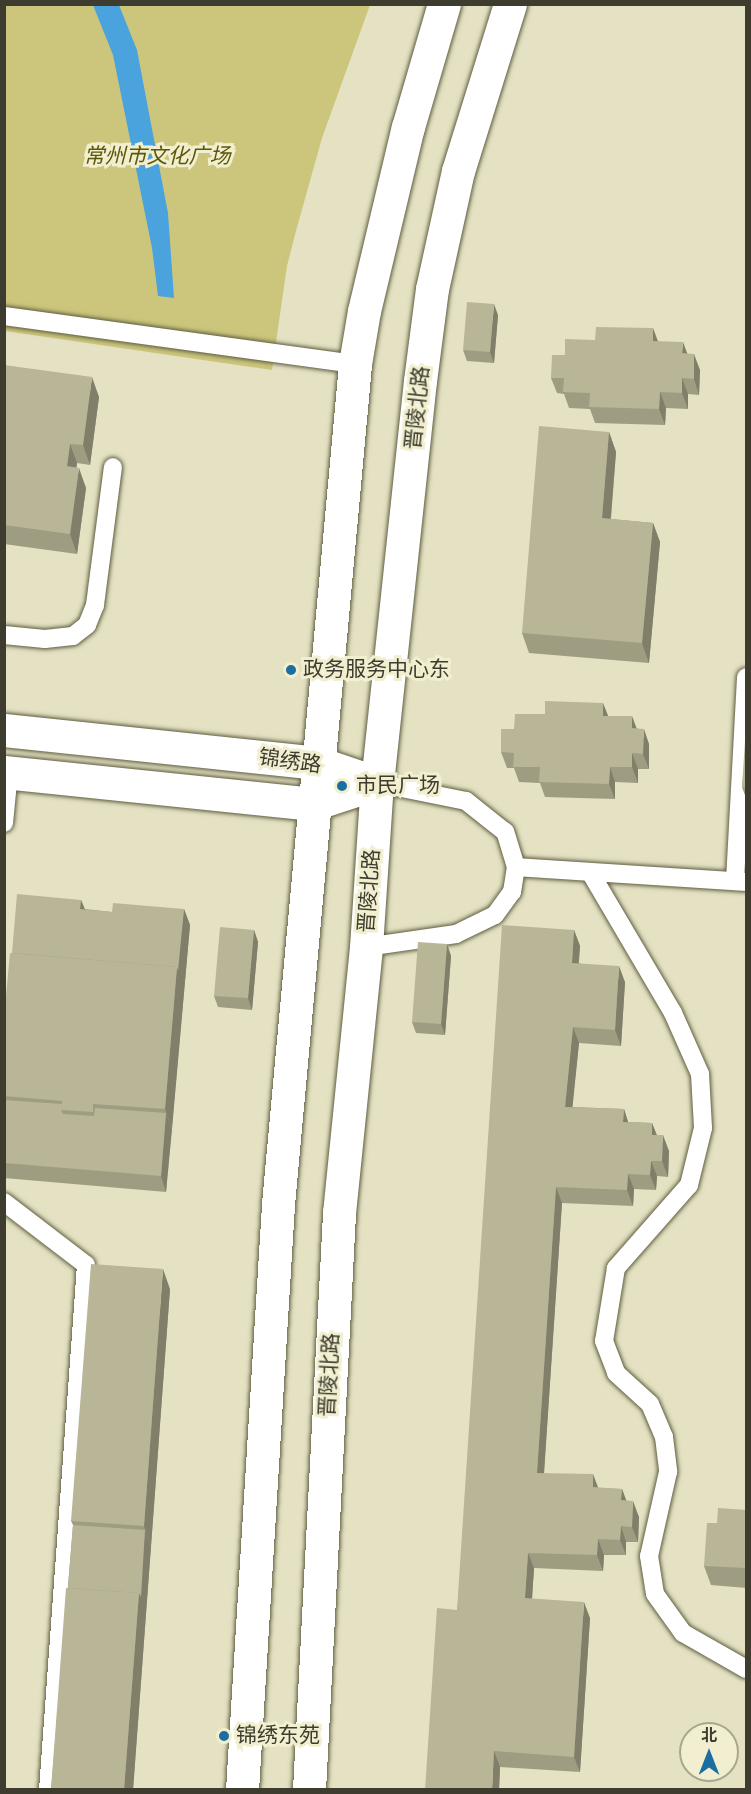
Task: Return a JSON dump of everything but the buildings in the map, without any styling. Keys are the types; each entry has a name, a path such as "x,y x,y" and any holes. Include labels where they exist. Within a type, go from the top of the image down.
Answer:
{"main road":[{"path":"242,1790 278,1204 355,364 364,311 408,127 444,4"},
{"name":"晋陵北路","path":"309,1790 339,1214 366,947 377,783 432,289 458,171 510,4"},
{"name":"锦绣路","path":"4,730 318,763 377,783"},
{"name":"锦绣路","path":"7,772 314,804 377,783"}],"lane":[{"path":"4,316 355,364"},
{"path":"4,635 45,639 73,636 87,625 95,605 113,467"},
{"path":"516,867 741,882 747,677"},
{"path":"4,823 7,772"},
{"path":"366,947 456,934 495,915 512,892 516,867 504,832 466,801 377,783"},
{"path":"590,872 672,1013 700,1074 703,1128 688,1185 616,1268 604,1341 616,1373 650,1404 664,1437 668,1472 650,1556 655,1594 683,1633 747,1669"},
{"path":"4,1202 86,1265 48,1790"}],"green space":[{"name":"常州市文化广场","path":"5,5 370,5 322,138 296,231 287,266 272,370 5,331"}],"water":[{"path":"93,5 119,5 137,50 168,213 174,298 158,296 152,248 113,55"}],"place":[{"name":"政务服务中心东","path":"291,670"},
{"name":"市民广场","path":"342,786"},
{"name":"锦绣东苑","path":"224,1736"}]}
